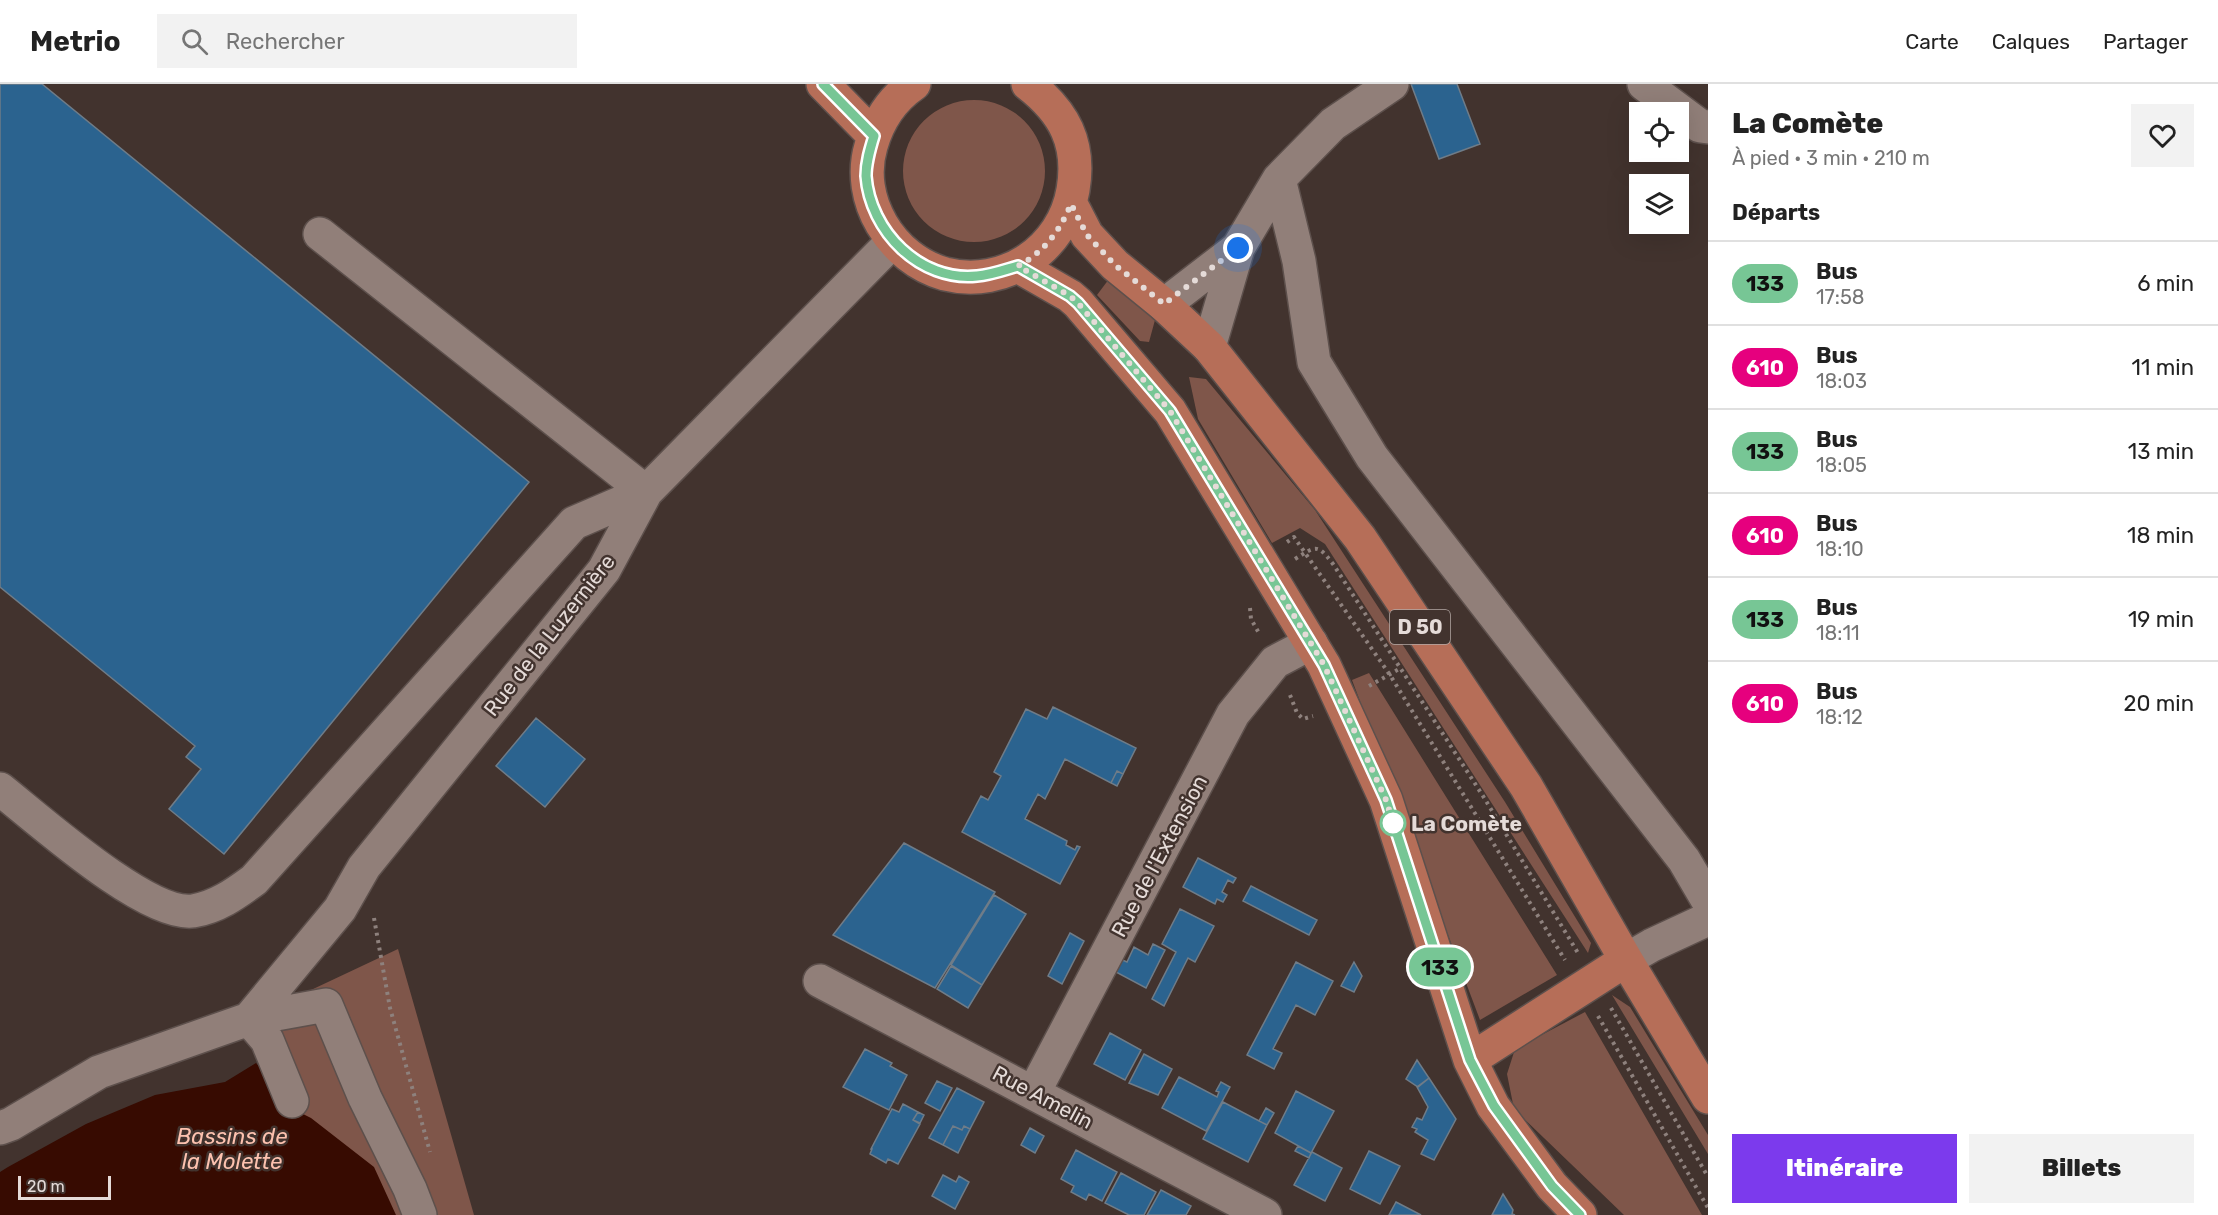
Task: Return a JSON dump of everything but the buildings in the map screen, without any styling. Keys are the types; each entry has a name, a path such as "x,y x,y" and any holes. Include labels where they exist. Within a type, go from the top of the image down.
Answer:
{"main road":[{"path":"823,84 874,136"},
{"path":"914,84 890,106 874,136 867,156 866,176 870,200 879,222 893,242 916,261 945,273 975,277 1018,266 1029,260 1049,243 1064,222 1071,204 1077,171 1073,144 1063,120 1046,98 1028,84"},
{"name":"D 50","path":"1071,204 1087,235 1115,265 1164,304 1209,347 1360,538 1526,786 1708,1097"},
{"path":"1018,266 1078,303 1170,411 1311,643 1346,711 1386,800 1470,1060 1494,1106 1552,1186 1580,1215"},
{"path":"1470,1060 1626,960"}],"street":[{"path":"1209,347 1238,248 1279,179 1333,124 1392,84"},
{"path":"1644,84 1700,126 1708,127"},
{"path":"1279,179 1299,261 1314,362 1372,458 1684,860 1708,901"},
{"path":"0,789 107,874 162,906 191,911 221,903 254,880 574,523 646,492 320,234"},
{"name":"Rue de la Luzernière","path":"249,1019 340,909 364,867 604,570 646,492 893,242"},
{"path":"1164,304 1238,248"},
{"name":"Rue de l'Extension","path":"1034,1092 1233,714 1275,662 1311,643"},
{"path":"1626,960 1708,919"},
{"name":"Rue Amelin","path":"820,981 1265,1215"},
{"path":"0,1128 11,1124 99,1072 249,1019 326,1005 365,1098 410,1189 420,1215"},
{"path":"249,1019 267,1040 291,1101"}],"path":[{"path":"1260,558 1294,537 1390,675 1589,985 1708,1177"},
{"path":"1312,548 1317,547 1322,550 1333,564 1483,796 1589,985 1708,1208"},
{"path":"1297,713 1303,719 1310,718"},
{"path":"364,867 390,1008 432,1157"}],"shaded area":[{"path":"974,100 1001,106 1024,121 1039,144 1045,171 1039,198 1024,221 1001,236 974,242 947,236 924,221 909,198 903,171 909,144 924,121 947,106"},
{"path":"1109,279 1155,320 1149,342 1140,341 1097,295"},
{"path":"1189,377 1206,379 1315,510 1505,802 1591,943 1588,953 1325,544 1300,528 1272,543 1198,419"},
{"path":"1369,673 1557,975 1480,1020 1352,680"},
{"path":"398,949 474,1215 380,1215 309,1123 251,1026 311,990"},
{"path":"1612,995 1630,1007 1708,1135 1708,1154"},
{"path":"1585,1012 1702,1215 1624,1215 1514,1109 1507,1074 1515,1049"}],"water":[{"name":"Bassins de la Molette","path":"256,1063 269,1078 268,1086 271,1094 281,1103 311,1118 374,1167 396,1215 0,1215 0,1172 8,1167 86,1124 155,1095 225,1082"}],"bus line":[{"name":"133","path":"823,84 874,136 867,156 866,176 870,200 879,222 893,242 916,261 945,273 975,277 1018,266 1070,296 1170,411 1324,665 1346,711 1386,800 1470,1060 1494,1106 1552,1186 1580,1215"}],"place":[{"name":"La Comète","path":"1393,823"}],"route":[{"path":"1238,248 1164,304 1115,265 1087,235 1071,204 1064,222 1049,243 1018,266 1078,303 1170,411 1324,665 1386,800 1393,823"}]}
